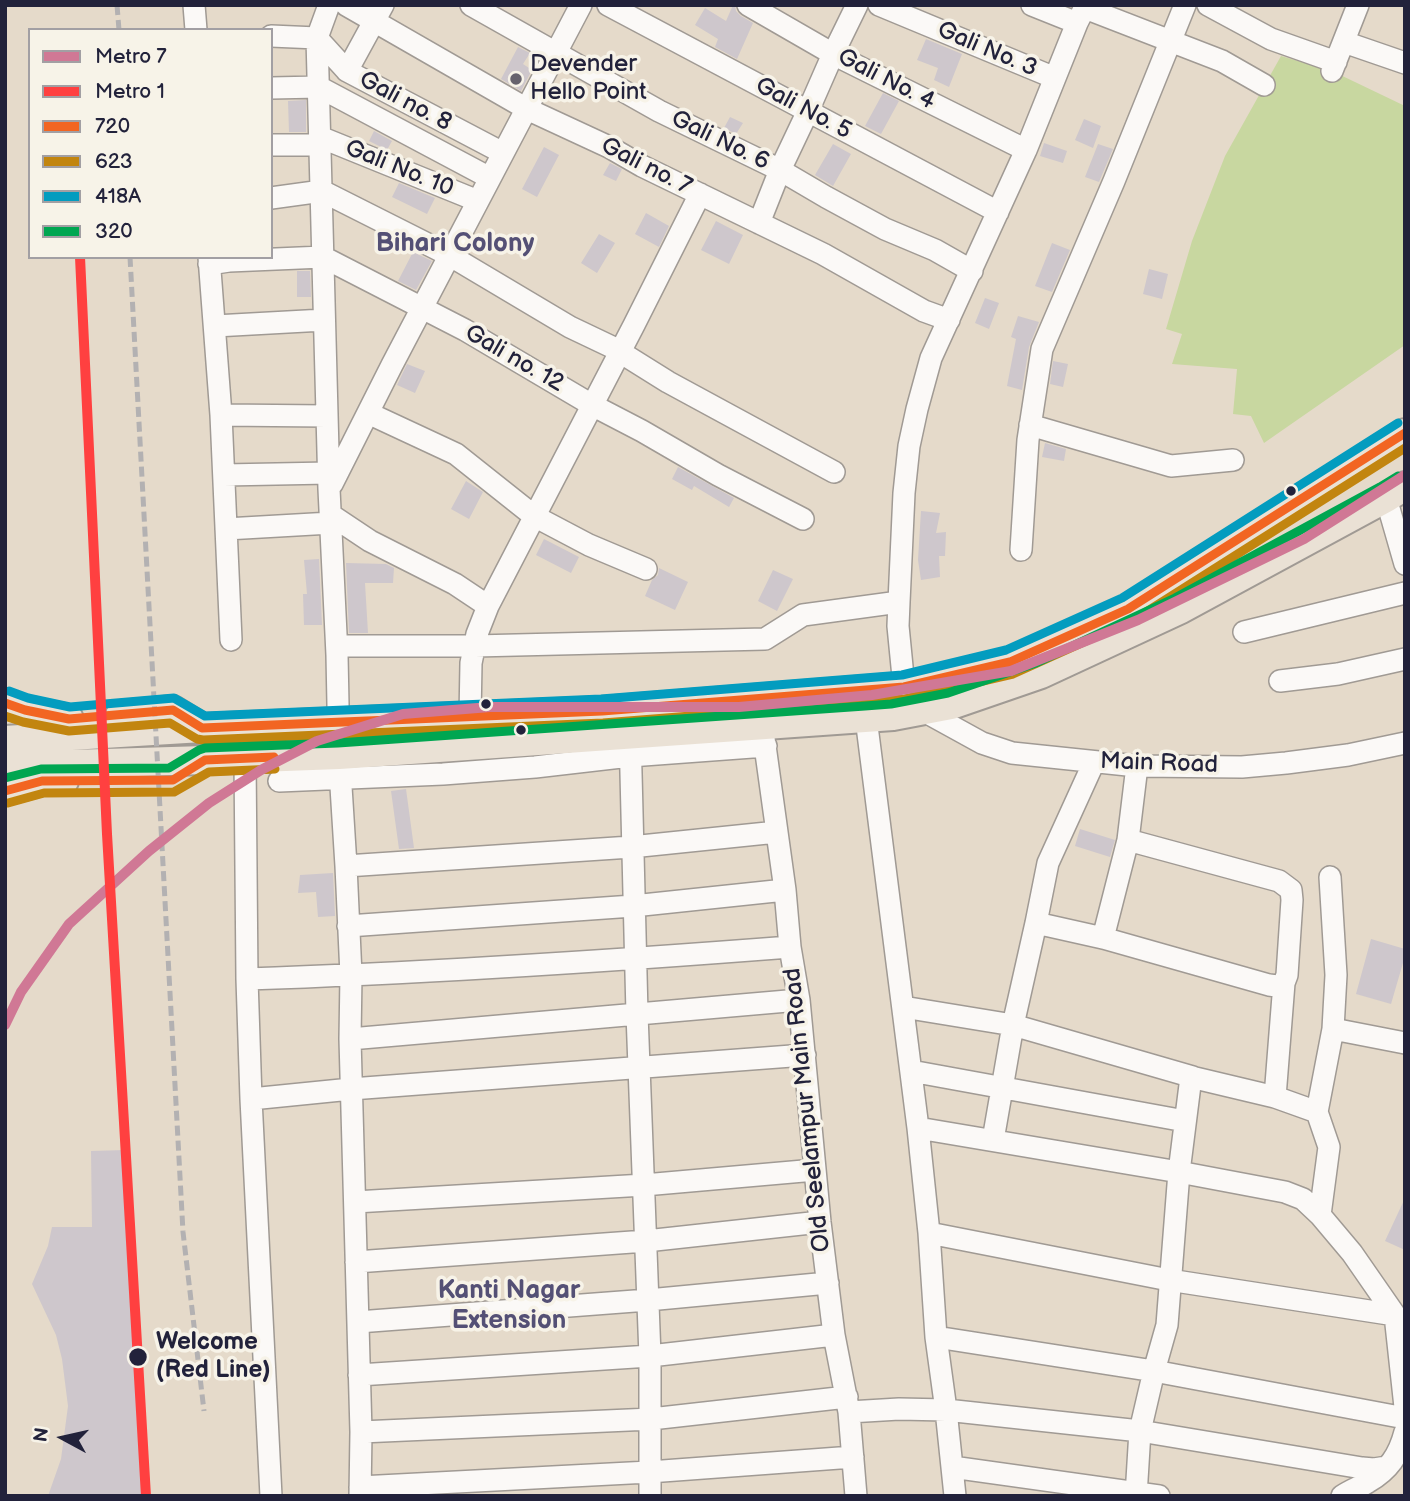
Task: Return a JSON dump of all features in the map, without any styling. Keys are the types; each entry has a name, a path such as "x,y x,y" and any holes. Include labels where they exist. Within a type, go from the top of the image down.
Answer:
{"main road":[{"path":"5,740 202,728 602,711 904,687 1010,662 1128,609 1405,433"},
{"path":"5,766 245,759 340,767 764,735 951,705 1041,674 1181,609 1395,492"},
{"path":"5,703 69,719"},
{"path":"5,723 173,710 202,728"},
{"path":"5,791 42,781 173,780 205,760"},
{"path":"5,804 42,781"}],"street":[{"path":"194,5 195,28"},
{"path":"329,5 317,38 329,481 351,975 350,1039 361,1432 360,1491 853,1457"},
{"name":"Gali no. 7","path":"345,5 378,14 418,45 527,108 823,254 924,311 949,320"},
{"name":"Gali No. 6","path":"471,5 659,111 780,170 885,229 935,250 972,271"},
{"path":"329,481 368,413 581,5"},
{"name":"Gali No. 5","path":"608,5 998,212"},
{"name":"Gali No. 4","path":"748,5 832,54 1026,150"},
{"path":"759,223 832,54 857,5"},
{"name":"Gali No. 3","path":"879,5 1055,78"},
{"path":"1032,5 1083,12 1171,41 1222,61 1264,85"},
{"path":"1021,550 1030,425 1042,349 1185,5"},
{"path":"1208,5 1271,39 1337,58 1405,63"},
{"path":"1337,58 1358,5"},
{"path":"904,687 898,626 904,493 909,446 917,409 931,358 1026,150 1083,12"},
{"path":"347,71 378,14"},
{"path":"273,36 317,38"},
{"name":"Gali no. 8","path":"317,38 347,71 503,153"},
{"path":"273,88 319,87 490,178"},
{"path":"273,145 320,141"},
{"name":"Gali No. 10","path":"320,141 478,201"},
{"path":"273,198 322,191 449,255 668,382 834,472"},
{"path":"470,717 471,663 477,634 488,606 700,194"},
{"name":"Gali no. 12","path":"209,260 323,257 422,307 592,405 803,519"},
{"path":"209,260 215,326 231,640"},
{"path":"215,326 324,320"},
{"path":"368,413 456,454 534,516 589,545 646,569"},
{"path":"220,415 327,416"},
{"path":"1030,425 1171,466 1233,460"},
{"path":"223,475 329,481"},
{"path":"1395,492 1405,565"},
{"path":"226,529 331,519 455,584 488,606"},
{"path":"1244,632 1405,593"},
{"path":"337,646 475,646 765,639 803,615 899,602"},
{"path":"1280,681 1338,674 1405,659"},
{"name":"Main Road","path":"922,710 982,743 1012,753 1137,766 1242,766 1286,763 1348,755 1405,743"},
{"path":"866,718 918,1128 936,1337 955,1496"},
{"name":"Old Seelampur Main Road","path":"764,735 799,1000 820,1222 834,1335 854,1407 853,1457 856,1496"},
{"path":"630,744 631,847 650,1356 650,1496"},
{"path":"245,759 251,1099 271,1496"},
{"path":"993,1140 1013,1025 1048,863 1094,762"},
{"path":"1103,938 1128,840 1137,766"},
{"path":"279,781 340,767"},
{"path":"346,866 631,847 777,832"},
{"path":"1128,840 1279,881 1291,890 1287,975 1284,983 1275,1097"},
{"path":"1320,1215 1329,1147 1317,1112 1332,1029 1336,975 1330,877"},
{"path":"348,926 633,906 785,890"},
{"path":"1037,923 1103,938 1269,985 1284,983"},
{"path":"247,979 635,959 790,947"},
{"path":"350,1039 799,1000"},
{"path":"903,1006 1013,1025 1193,1077 1275,1097 1317,1112"},
{"path":"1332,1029 1404,1041"},
{"path":"251,1099 805,1055"},
{"path":"911,1071 1185,1121"},
{"path":"1137,1494 1140,1431 1167,1325 1179,1172 1193,1077"},
{"path":"918,1128 1179,1172 1286,1192 1303,1199 1402,1306 1405,1406"},
{"path":"355,1202 644,1185 816,1170"},
{"path":"356,1262 646,1241 820,1222"},
{"path":"929,1233 1169,1280 1402,1306"},
{"path":"358,1322 828,1283"},
{"path":"359,1375 650,1356 834,1335"},
{"path":"936,1337 1154,1371 1405,1418"},
{"path":"361,1432 854,1407 946,1410 1140,1431 1362,1468 1387,1467"},
{"path":"1342,1496 1370,1482 1396,1458 1405,1432"},
{"path":"952,1467 1159,1496"}],"green space":[{"path":"1281,56 1332,71 1405,106 1405,345 1264,443 1251,416 1233,414 1237,369 1172,364 1182,334 1166,329 1192,241 1225,156"}],"building":[{"path":"733,5 741,16 753,23 737,59 715,47 718,39 695,25 705,8 726,21"},
{"path":"926,39 962,54 949,87 934,80 938,68 917,60"},
{"name":"Devender Hello Point","path":"518,47 530,53 523,64 532,70 521,91 501,79"},
{"path":"883,93 899,101 881,134 865,126"},
{"path":"306,100 306,132 289,132 288,101"},
{"path":"730,117 743,123 736,134 724,128"},
{"path":"1084,119 1101,126 1093,148 1075,140"},
{"path":"374,131 392,141 387,150 369,141"},
{"path":"1044,143 1067,151 1063,163 1040,156"},
{"path":"833,144 851,154 833,186 815,175"},
{"path":"1098,144 1113,149 1099,182 1085,177"},
{"path":"544,147 559,155 537,197 522,189"},
{"path":"610,163 622,169 616,181 603,175"},
{"path":"399,183 435,198 427,214 392,197"},
{"path":"646,213 669,226 659,247 635,234"},
{"path":"716,221 743,235 729,264 701,250"},
{"path":"599,234 615,243 597,273 581,263"},
{"path":"1052,243 1070,250 1052,292 1035,286"},
{"path":"413,252 432,261 416,290 398,281"},
{"path":"1149,269 1168,274 1162,299 1143,294"},
{"path":"297,271 310,271 311,297 297,297"},
{"path":"985,298 999,303 989,329 975,323"},
{"path":"1018,316 1039,322 1029,347 1022,390 1007,386 1016,339 1011,337"},
{"path":"1053,361 1068,364 1063,387 1050,384"},
{"path":"407,364 425,371 415,393 397,385"},
{"path":"1045,443 1066,449 1064,461 1042,457"},
{"path":"678,467 734,498 729,507 694,486 692,490 672,479"},
{"path":"466,481 483,492 469,519 451,509"},
{"path":"921,511 940,513 936,533 946,532 945,556 939,556 940,577 921,580 918,560"},
{"path":"544,539 579,557 571,573 536,555"},
{"path":"319,559 322,625 304,625 303,594 307,594 304,560"},
{"path":"346,563 386,564 394,568 393,583 365,583 368,633 349,633"},
{"path":"659,568 688,582 675,610 645,596 652,580 658,575"},
{"path":"773,570 793,579 777,611 758,601"},
{"path":"406,789 414,848 399,849 391,791"},
{"path":"1080,829 1115,840 1110,857 1075,846"},
{"path":"333,873 335,916 318,917 316,892 298,893 300,875"},
{"path":"1371,939 1405,949 1391,1004 1356,994"},
{"path":"126,1150 133,1312 147,1496 48,1496 61,1459 68,1406 56,1335 32,1284 48,1246 52,1227 92,1227 91,1151"},
{"path":"1405,1198 1405,1250 1385,1241"}],"railway":[{"path":"117,5 119,28"},
{"path":"130,259 183,1232 204,1411"}],"metro line":[{"name":"1","path":"80,259 107,834 146,1496"},
{"name":"7","path":"5,1025 21,992 69,924 149,851 209,803 261,770 317,741 403,714 490,707 739,707 872,695 1011,671 1138,620 1304,539 1405,475"}],"transit line":[{"name":"418A","path":"9,691 70,707 174,698 205,716 601,699 902,675 1006,650 1122,598 1398,423"},
{"name":"720","path":"5,703 69,719 173,710 202,728 602,711 904,687 1010,662 1128,609 1405,433"},
{"name":"623","path":"5,716 69,731 170,723 203,740 603,723 905,699 1013,674 1135,619 1405,448"},
{"name":"320","path":"5,778 41,769 169,768 205,748 338,743 865,706 948,693 1036,663 1175,598 1398,476"},
{"name":"720","path":"5,791 42,781 173,780 205,760 274,757"},
{"name":"623","path":"8,803 44,793 174,792 209,772 275,769"}],"place":[{"name":"Devender Hello Point","path":"516,79"},
{"name":"Welcome (Red Line)","path":"138,1357"}],"district":[{"name":"Bihari Colony","path":"455,244"},
{"name":"Kanti Nagar Extension","path":"509,1306"}]}
